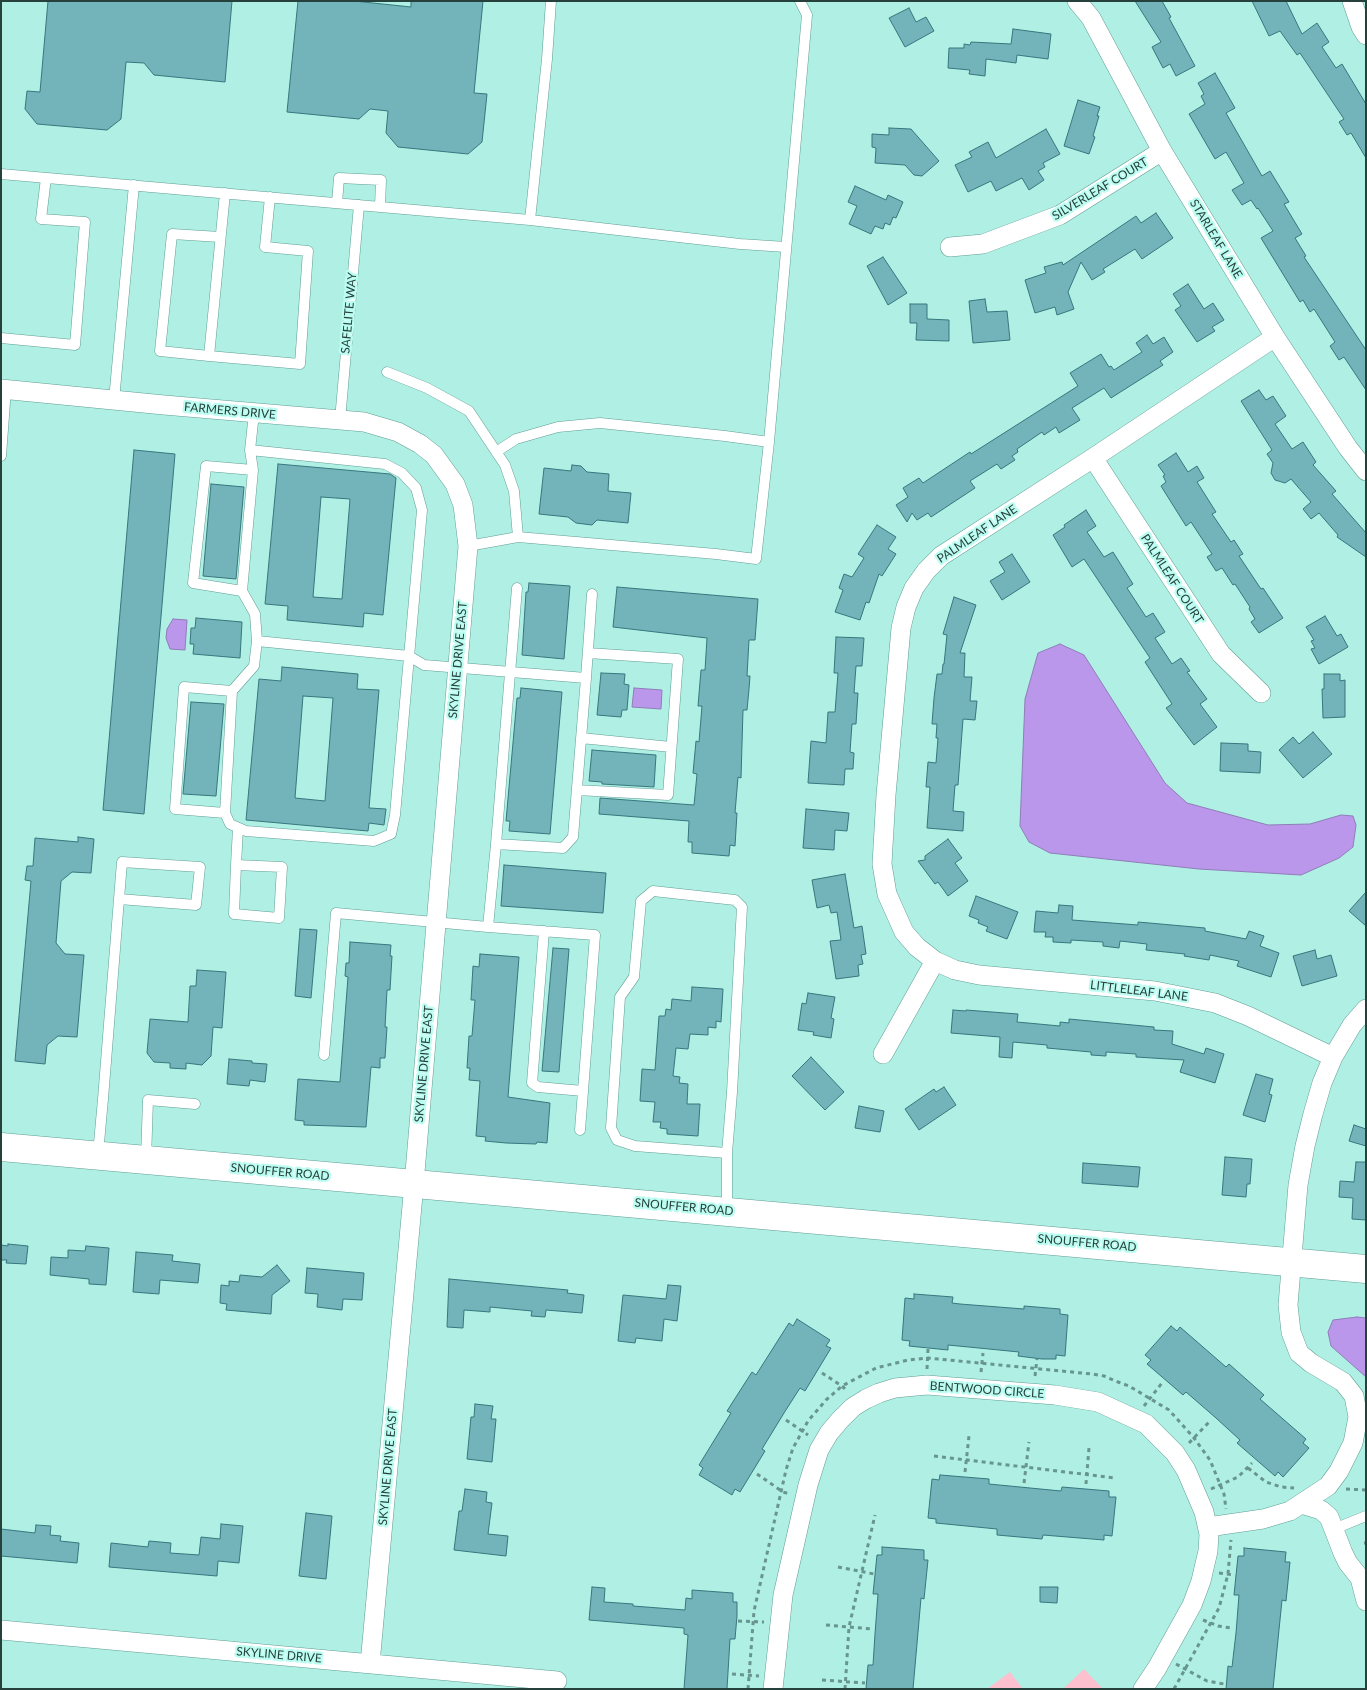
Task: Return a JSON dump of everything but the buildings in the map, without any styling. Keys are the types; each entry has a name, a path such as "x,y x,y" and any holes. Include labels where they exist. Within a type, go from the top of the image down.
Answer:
{"main road":[{"name":"SNOUFFER ROAD","path":"1,1146 1366,1269"}],"street":[{"name":"STARLEAF LANE","path":"1076,1 1091,18 1162,151 1275,337 1348,448 1366,470"},
{"path":"1352,1 1360,27 1366,35"},
{"name":"SILVERLEAF COURT","path":"950,247 983,244 1060,215 1162,151"},
{"name":"PALMLEAF LANE","path":"935,961 917,947 904,932 887,894 882,864 886,795 901,628 906,607 918,582 940,556 1094,458 1275,337"},
{"name":"FARMERS DRIVE","path":"4,389 364,422 398,432 434,455 444,469"},
{"name":"PALMLEAF COURT","path":"1094,458 1221,654 1261,693"},
{"name":"SKYLINE DRIVE EAST","path":"370,1664 414,1184 468,546 463,505 456,484 444,469"},
{"path":"883,1054 935,961"},
{"name":"LITTLELEAF LANE","path":"935,961 955,970 979,975 1155,991 1215,1003 1248,1016 1333,1057"},
{"path":"1208,1527 1273,1517 1290,1511 1301,1497 1328,1486 1350,1452 1362,1424 1350,1388 1338,1377 1304,1358 1293,1340 1288,1313 1298,1185 1305,1146 1322,1082 1333,1057 1352,1025 1366,1008"},
{"name":"BENTWOOD CIRCLE","path":"774,1683 783,1594 804,1499 813,1468 823,1444 840,1420 858,1404 879,1393 895,1388 945,1386 1081,1398 1098,1402 1146,1424 1176,1455 1186,1470 1197,1494 1208,1527 1209,1542 1206,1562 1188,1613 1143,1689"},
{"path":"1301,1497 1330,1517 1343,1553 1361,1577 1366,1600"},
{"name":"SKYLINE DRIVE","path":"1,1630 557,1681"}],"lane":[{"path":"530,220 547,60 551,1"},
{"path":"468,546 518,537 756,559 769,442 807,15 800,1"},
{"path":"1,174 530,220 740,244 786,247"},
{"path":"1,338 75,346 85,222 41,218 46,178"},
{"path":"337,203 339,178 381,180 380,207"},
{"path":"114,400 134,185"},
{"path":"210,356 225,193"},
{"path":"220,237 172,234 160,351 300,364 308,251 265,247 270,197"},
{"name":"SAFELITE WAY","path":"340,420 359,205"},
{"path":"387,372 427,388 469,411 505,465 514,491 518,537"},
{"path":"1,456 4,389"},
{"path":"250,450 385,464 402,473 416,488 422,510 395,815 391,834 374,841 246,831 230,824 225,813 232,691 254,666 257,640 255,614 242,591 253,470 250,450 254,413"},
{"path":"496,452 516,439 558,427 600,423 769,442"},
{"path":"242,591 193,583 206,466 253,470"},
{"path":"488,927 518,588"},
{"path":"496,844 563,848 573,837 592,594"},
{"path":"257,640 409,656 424,666 586,678"},
{"path":"577,790 668,795 678,659 588,653"},
{"path":"225,813 175,809 184,687 232,691"},
{"path":"581,738 671,747"},
{"path":"236,864 282,868 279,918 234,914 236,864 238,828"},
{"path":"98,1155 122,862 200,867 196,905 119,899"},
{"path":"727,1153 635,1146 617,1140 611,1128 620,997 634,976 641,901 653,891 735,900 742,907 727,1153 727,1211"},
{"path":"324,1055 336,913 595,935 580,1130"},
{"path":"544,931 532,1083 538,1087 583,1091"},
{"path":"146,1160 148,1100 195,1104"},
{"path":"1334,1529 1366,1516"}],"path":[{"path":"748,1689 754,1611 789,1458 802,1431 816,1411 842,1386 876,1368 908,1360 928,1358 1104,1376 1129,1386 1169,1410 1194,1438 1210,1460 1220,1486 1226,1503 1231,1541 1228,1574 1219,1608 1174,1689"},
{"path":"822,1373 842,1386 858,1404"},
{"path":"1136,1419 1149,1398 1162,1383"},
{"path":"786,1420 823,1444"},
{"path":"1176,1455 1211,1420"},
{"path":"965,1472 969,1436"},
{"path":"1024,1483 1029,1442"},
{"path":"1086,1484 1089,1448"},
{"path":"934,1456 1115,1478"},
{"path":"1197,1494 1238,1477 1252,1464"},
{"path":"1248,1468 1259,1478 1301,1497"},
{"path":"757,1474 781,1490 804,1499"},
{"path":"1345,1489 1366,1490"},
{"path":"845,1689 849,1627 875,1515"},
{"path":"838,1567 874,1574"},
{"path":"1188,1613 1211,1624 1231,1628"},
{"path":"738,1621 779,1624"},
{"path":"826,1625 872,1629"},
{"path":"1163,1657 1207,1681 1224,1684"},
{"path":"732,1674 750,1675 774,1683"},
{"path":"822,1680 865,1683"}],"shaded area":[{"path":"173,619 187,620 185,650 170,649 166,638 167,629"},
{"path":"1060,644 1084,655 1165,783 1187,803 1268,825 1310,824 1341,815 1353,816 1356,825 1353,847 1339,858 1301,875 1199,869 1050,853 1029,842 1020,826 1025,699 1038,653"},
{"path":"634,688 662,690 661,709 632,707"},
{"path":"1357,1317 1366,1318 1366,1377 1331,1346 1328,1332 1333,1320"},
{"path":"1084,1669 1101,1689 1063,1689"},
{"path":"1010,1672 1023,1689 987,1689"}]}
